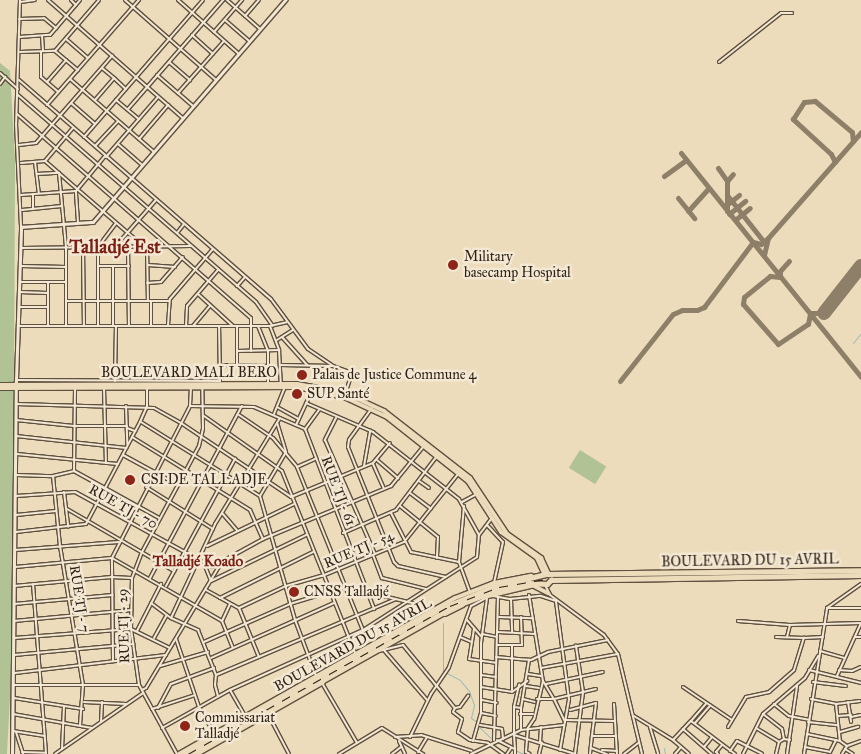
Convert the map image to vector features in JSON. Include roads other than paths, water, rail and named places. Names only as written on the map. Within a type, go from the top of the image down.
[{"type":"highway","name":"BOULEVARD DU 15 AVRIL","points":[[184,754],[446,605],[493,587],[556,576],[861,570]]},
{"type":"highway","name":"BOULEVARD DU 15 AVRIL","points":[[192,754],[453,607],[497,590],[544,578],[861,575]]},
{"type":"main road","name":"BOULEVARD MALI BERO","points":[[16,385],[27,382],[148,388],[192,387],[200,384],[268,384],[345,395],[372,408],[425,444],[470,478],[508,540],[542,564],[544,578]]},
{"type":"main road","name":"BOULEVARD MALI BERO","points":[[0,386],[75,387],[114,383],[283,385],[314,386],[345,395],[384,411],[459,472],[478,493],[507,534],[541,558],[544,578]]},
{"type":"main road","name":"BOULEVARD DU 15 AVRIL","points":[[178,754],[428,612],[494,583],[544,578]]},
{"type":"main road","name":"BOULEVARD DU 15 AVRIL","points":[[197,754],[377,652],[469,603],[533,585],[544,578]]},
{"type":"main road","points":[[533,585],[548,593]]},
{"type":"street","points":[[12,754],[15,673],[16,385],[21,266],[21,195],[17,114],[19,19],[20,1],[35,0]]},
{"type":"street","points":[[48,0],[183,118]]},
{"type":"street","points":[[71,0],[76,5]]},
{"type":"street","points":[[19,37],[50,34],[80,0]]},
{"type":"street","points":[[55,51],[99,0]]},
{"type":"street","points":[[125,0],[216,80]]},
{"type":"street","points":[[47,105],[139,0]]},
{"type":"street","points":[[178,0],[239,53]]},
{"type":"street","points":[[84,137],[203,0]]},
{"type":"street","points":[[128,109],[180,48],[225,0],[236,7],[260,29]]},
{"type":"street","points":[[214,32],[242,0]]},
{"type":"street","points":[[245,16],[259,0]]},
{"type":"street","points":[[21,227],[93,222],[285,0]]},
{"type":"street","points":[[719,62],[781,12],[792,13]]},
{"type":"street","points":[[19,19],[44,18],[56,28]]},
{"type":"street","points":[[225,20],[249,41]]},
{"type":"street","points":[[42,35],[42,76],[58,92]]},
{"type":"street","points":[[192,36],[213,54]]},
{"type":"street","points":[[66,39],[88,58]]},
{"type":"street","points":[[178,93],[224,41]]},
{"type":"street","points":[[19,52],[55,51],[78,70]]},
{"type":"street","points":[[19,145],[34,144],[112,56]]},
{"type":"street","points":[[47,82],[66,60]]},
{"type":"street","points":[[169,62],[190,80]]},
{"type":"street","points":[[102,68],[126,89]]},
{"type":"street","points":[[0,73],[18,89]]},
{"type":"street","points":[[157,75],[193,106]]},
{"type":"street","points":[[0,84],[5,77]]},
{"type":"street","points":[[95,100],[114,78]]},
{"type":"street","points":[[70,79],[154,152]]},
{"type":"street","points":[[18,80],[270,299],[309,350],[333,366],[352,373],[345,395]]},
{"type":"street","points":[[18,95],[260,306],[277,340],[281,365],[283,385],[274,414]]},
{"type":"street","points":[[21,195],[77,190],[158,97]]},
{"type":"street","points":[[116,100],[139,119]]},
{"type":"street","points":[[71,103],[95,124]]},
{"type":"street","points":[[139,139],[168,105]]},
{"type":"street","points":[[17,114],[196,268],[251,318],[251,350]]},
{"type":"street","points":[[94,146],[118,120]]},
{"type":"street","points":[[20,163],[45,161],[73,128]]},
{"type":"street","points":[[118,144],[142,165]]},
{"type":"street","points":[[45,161],[143,246]]},
{"type":"street","points":[[36,162],[38,193]]},
{"type":"street","points":[[37,174],[59,173]]},
{"type":"street","points":[[59,173],[66,247],[66,326]]},
{"type":"street","points":[[77,190],[78,222]]},
{"type":"street","points":[[33,194],[33,209]]},
{"type":"street","points":[[115,247],[156,200]]},
{"type":"street","points":[[21,210],[62,206]]},
{"type":"street","points":[[98,326],[98,247],[116,223]]},
{"type":"street","points":[[177,233],[184,224]]},
{"type":"street","points":[[128,246],[129,326]]},
{"type":"street","points":[[148,246],[151,326]]},
{"type":"street","points":[[21,248],[191,246]]},
{"type":"street","points":[[83,247],[84,326]]},
{"type":"street","points":[[168,326],[169,301],[213,249]]},
{"type":"street","points":[[148,284],[161,282],[183,257]]},
{"type":"street","points":[[148,265],[174,266]]},
{"type":"street","points":[[21,266],[66,267]]},
{"type":"street","points":[[98,266],[129,266]]},
{"type":"street","points":[[27,382],[114,383],[113,266]]},
{"type":"street","points":[[186,326],[187,306],[218,270]]},
{"type":"street","points":[[237,286],[246,277]]},
{"type":"street","points":[[20,282],[66,282]]},
{"type":"street","points":[[48,282],[48,326]]},
{"type":"street","points":[[20,292],[48,292]]},
{"type":"street","points":[[198,294],[235,326],[237,366]]},
{"type":"street","points":[[66,301],[169,301]]},
{"type":"street","points":[[193,326],[210,306]]},
{"type":"street","points":[[19,307],[48,307]]},
{"type":"street","points":[[18,326],[271,326],[288,322]]},
{"type":"street","points":[[200,384],[220,381],[219,326]]},
{"type":"street","points":[[258,326],[268,351],[268,384]]},
{"type":"street","points":[[277,340],[294,330]]},
{"type":"street","points":[[282,337],[307,365]]},
{"type":"street","points":[[237,350],[279,350]]},
{"type":"street","points":[[281,365],[333,366]]},
{"type":"street","points":[[220,366],[268,366]]},
{"type":"street","name":"RUE TJ - 29","points":[[178,754],[139,685],[131,629],[132,578],[142,552],[195,454],[202,437],[203,406],[200,384]]},
{"type":"street","points":[[104,385],[106,463]]},
{"type":"street","points":[[74,471],[75,387]]},
{"type":"street","points":[[113,661],[112,558],[154,471],[190,406],[192,387]]},
{"type":"street","points":[[16,532],[85,525],[98,504],[140,422],[147,406],[148,388]]},
{"type":"street","points":[[296,425],[313,389]]},
{"type":"street","points":[[306,403],[336,418],[370,430],[390,444],[462,502],[479,535]]},
{"type":"street","points":[[16,404],[74,407],[147,406],[181,423],[292,497]]},
{"type":"street","points":[[126,406],[127,447]]},
{"type":"street","points":[[190,406],[242,406],[274,414],[305,429],[319,410]]},
{"type":"street","points":[[150,578],[239,415],[242,406]]},
{"type":"street","points":[[277,407],[299,419]]},
{"type":"street","points":[[372,408],[348,444],[389,548],[398,566],[446,577]]},
{"type":"street","points":[[203,415],[277,466],[292,497],[322,576],[355,653]]},
{"type":"street","points":[[239,415],[269,435],[297,467],[319,516],[363,630]]},
{"type":"street","points":[[171,618],[207,546],[213,529],[280,418]]},
{"type":"street","points":[[336,418],[325,438],[340,476],[364,525],[382,578],[426,589]]},
{"type":"street","points":[[16,420],[74,426],[127,427],[135,431]]},
{"type":"street","points":[[140,422],[195,454],[260,496],[290,604],[307,657],[316,676]]},
{"type":"street","points":[[260,496],[286,453],[286,444],[276,423]]},
{"type":"street","name":"RUE TJ - 61","points":[[305,429],[334,510],[374,609]]},
{"type":"street","points":[[364,466],[370,430]]},
{"type":"street","points":[[16,436],[106,447],[127,447]]},
{"type":"street","points":[[132,437],[250,510],[263,539]]},
{"type":"street","points":[[292,497],[373,463],[390,444]]},
{"type":"street","points":[[55,754],[143,692],[224,558],[271,535],[384,489],[398,478],[425,444]]},
{"type":"street","points":[[17,454],[118,464]]},
{"type":"street","points":[[122,455],[178,485]]},
{"type":"street","name":"RUE TJ - 54","points":[[343,533],[391,513],[400,506],[438,455]]},
{"type":"street","points":[[166,586],[235,459]]},
{"type":"street","points":[[297,467],[315,459]]},
{"type":"street","points":[[377,460],[398,478]]},
{"type":"street","points":[[373,463],[384,489]]},
{"type":"street","points":[[16,476],[53,476],[74,471],[160,519]]},
{"type":"street","name":"RUE TJ - 54","points":[[239,608],[286,586],[322,576],[404,542],[459,472]]},
{"type":"street","name":"RUE TJ - 7","points":[[53,476],[60,546],[83,685],[84,702],[80,725]]},
{"type":"street","points":[[419,480],[430,488]]},
{"type":"street","points":[[146,487],[213,529]]},
{"type":"street","points":[[64,492],[68,527]]},
{"type":"street","name":"RUE TJ - 70","points":[[16,496],[75,492],[198,562],[212,567],[224,558]]},
{"type":"street","points":[[410,493],[431,509]]},
{"type":"street","points":[[462,502],[478,493]]},
{"type":"street","points":[[207,546],[294,504]]},
{"type":"street","points":[[400,506],[438,537],[438,558]]},
{"type":"street","points":[[464,506],[459,562],[460,570],[470,592]]},
{"type":"street","points":[[67,509],[89,519],[120,540],[174,571]]},
{"type":"street","points":[[16,515],[56,511]]},
{"type":"street","points":[[222,513],[238,530]]},
{"type":"street","points":[[391,513],[404,542],[412,552],[459,562]]},
{"type":"street","points":[[162,728],[230,690],[307,657],[363,630],[411,602],[426,589],[460,570],[477,557],[479,535],[493,516]]},
{"type":"street","points":[[487,524],[503,542],[494,583]]},
{"type":"street","points":[[211,581],[306,535]]},
{"type":"street","points":[[15,550],[120,540]]},
{"type":"street","points":[[220,598],[313,552]]},
{"type":"street","points":[[15,568],[112,558],[166,586],[222,621],[233,648]]},
{"type":"street","points":[[205,564],[211,581]]},
{"type":"street","points":[[14,586],[112,577],[132,578]]},
{"type":"street","name":"BOULEVARD MALI BERO","points":[[544,578],[548,593]]},
{"type":"street","points":[[14,732],[23,753],[46,754],[33,584]]},
{"type":"street","points":[[137,631],[161,584]]},
{"type":"street","points":[[827,608],[861,584]]},
{"type":"street","points":[[204,642],[290,604],[346,587]]},
{"type":"street","points":[[206,590],[239,608],[259,656]]},
{"type":"street","points":[[367,592],[424,606],[428,612]]},
{"type":"street","points":[[548,593],[608,640],[618,654],[642,754]]},
{"type":"street","points":[[14,604],[69,597],[113,595]]},
{"type":"street","points":[[410,737],[427,700],[450,668],[472,605],[487,598],[498,597],[511,599],[529,596],[556,600]]},
{"type":"street","points":[[529,596],[543,681],[566,721]]},
{"type":"street","points":[[496,740],[498,597]]},
{"type":"street","points":[[473,741],[480,725],[482,635],[487,598]]},
{"type":"street","points":[[216,675],[396,599]]},
{"type":"street","points":[[511,599],[512,633]]},
{"type":"street","points":[[556,600],[561,649],[569,696],[569,711],[564,725],[560,750]]},
{"type":"street","points":[[151,603],[171,618],[198,630],[214,668],[218,696]]},
{"type":"street","points":[[210,658],[334,603]]},
{"type":"street","points":[[222,621],[230,604]]},
{"type":"street","points":[[827,608],[861,608]]},
{"type":"street","points":[[804,754],[810,699],[826,624],[827,608]]},
{"type":"street","points":[[14,621],[131,610]]},
{"type":"street","points":[[154,638],[167,615]]},
{"type":"street","points":[[499,617],[533,618]]},
{"type":"street","points":[[497,645],[522,646],[521,617]]},
{"type":"street","points":[[466,620],[482,635],[498,637]]},
{"type":"street","points":[[738,620],[790,625],[861,623],[837,676]]},
{"type":"street","points":[[787,637],[790,625]]},
{"type":"street","points":[[14,638],[131,629],[152,640],[154,638],[170,648]]},
{"type":"street","points":[[474,629],[469,659],[496,663]]},
{"type":"street","points":[[498,632],[535,634]]},
{"type":"street","points":[[776,637],[823,637]]},
{"type":"street","points":[[855,637],[861,637]]},
{"type":"street","points":[[176,638],[194,695],[214,733]]},
{"type":"street","points":[[460,638],[472,642]]},
{"type":"street","points":[[728,727],[746,697],[769,692],[794,670],[804,638]]},
{"type":"street","points":[[496,657],[529,660],[561,649],[608,640]]},
{"type":"street","points":[[14,655],[133,644]]},
{"type":"street","points":[[377,652],[402,645],[455,708]]},
{"type":"street","points":[[512,646],[512,690]]},
{"type":"street","points":[[514,735],[575,754],[583,692],[576,646]]},
{"type":"street","points":[[383,649],[427,700]]},
{"type":"street","points":[[820,651],[844,658]]},
{"type":"street","points":[[160,666],[208,652]]},
{"type":"street","points":[[540,668],[618,654]]},
{"type":"street","points":[[15,673],[166,655]]},
{"type":"street","points":[[744,754],[763,714],[797,686],[818,656]]},
{"type":"street","points":[[521,730],[520,714],[529,660]]},
{"type":"street","points":[[839,670],[852,671],[861,667]]},
{"type":"street","points":[[158,708],[171,684],[214,668]]},
{"type":"street","points":[[809,670],[861,683]]},
{"type":"street","points":[[546,684],[603,672]]},
{"type":"street","points":[[528,674],[542,676]]},
{"type":"street","points":[[481,675],[496,677]]},
{"type":"street","points":[[481,687],[496,690],[512,690],[526,681]]},
{"type":"street","points":[[530,754],[526,752],[528,728],[534,714],[539,688],[543,681]]},
{"type":"street","points":[[813,682],[846,686]]},
{"type":"street","points":[[322,683],[357,743]]},
{"type":"street","points":[[515,754],[514,707],[519,684]]},
{"type":"street","points":[[14,685],[139,685]]},
{"type":"street","points":[[526,686],[539,688]]},
{"type":"street","points":[[787,754],[797,686]]},
{"type":"street","points":[[683,687],[732,720]]},
{"type":"street","points":[[523,699],[536,701],[554,699],[596,689]]},
{"type":"street","points":[[230,690],[245,716]]},
{"type":"street","points":[[152,709],[194,695]]},
{"type":"street","points":[[455,708],[460,707],[468,696]]},
{"type":"street","points":[[14,698],[43,701],[83,709]]},
{"type":"street","points":[[810,699],[836,704],[861,702]]},
{"type":"street","points":[[481,700],[497,703]]},
{"type":"street","points":[[84,702],[127,704]]},
{"type":"street","points":[[101,722],[102,702]]},
{"type":"street","points":[[848,702],[851,722]]},
{"type":"street","points":[[673,740],[706,703]]},
{"type":"street","points":[[569,711],[582,706],[596,704],[590,754]]},
{"type":"street","points":[[591,748],[617,752],[614,704]]},
{"type":"street","points":[[774,704],[793,717],[839,725]]},
{"type":"street","points":[[836,704],[840,740],[846,746]]},
{"type":"street","points":[[62,749],[64,706]]},
{"type":"street","points":[[695,724],[710,706]]},
{"type":"street","points":[[514,707],[521,708]]},
{"type":"street","points":[[455,708],[453,712],[463,720],[458,731],[473,741],[488,743],[505,754],[511,747]]},
{"type":"street","points":[[481,713],[497,716]]},
{"type":"street","points":[[13,714],[92,728]]},
{"type":"street","points":[[268,714],[289,754]]},
{"type":"street","points":[[520,714],[534,714]]},
{"type":"street","points":[[763,714],[782,729],[784,739]]},
{"type":"street","points":[[837,717],[861,715]]},
{"type":"street","points":[[634,716],[673,740],[689,754]]},
{"type":"street","points":[[566,721],[615,721]]},
{"type":"street","points":[[691,721],[735,754]]},
{"type":"street","points":[[480,725],[502,729],[503,739]]},
{"type":"street","points":[[395,737],[427,737],[472,753],[488,743],[514,735],[521,730],[564,725]]},
{"type":"street","points":[[650,726],[658,754]]},
{"type":"street","points":[[539,754],[541,727]]},
{"type":"street","points":[[840,732],[858,727]]},
{"type":"street","points":[[339,754],[382,728],[399,741],[423,754]]},
{"type":"street","points":[[756,728],[779,742]]},
{"type":"street","points":[[683,729],[714,754],[722,745]]},
{"type":"street","points":[[14,732],[45,736]]},
{"type":"street","points":[[807,734],[840,740]]},
{"type":"street","points":[[592,736],[616,736]]},
{"type":"street","points":[[418,752],[427,737]]},
{"type":"street","points":[[704,747],[712,737]]},
{"type":"street","points":[[776,754],[779,742],[784,739],[790,740]]},
{"type":"street","points":[[842,754],[846,746],[860,739]]},
{"type":"street","points":[[496,740],[515,749]]},
{"type":"street","points":[[805,748],[830,752],[836,740]]},
{"type":"street","points":[[399,741],[404,754]]},
{"type":"street","points":[[730,751],[737,741],[762,754]]},
{"type":"street","points":[[624,754],[638,742]]},
{"type":"street","points":[[392,754],[401,747]]},
{"type":"street","points":[[675,754],[681,747]]},
{"type":"street","points":[[552,754],[554,748]]},
{"type":"street","points":[[845,749],[853,754]]},
{"type":"street","points":[[602,750],[608,754]]},
{"type":"waterway","points":[[853,343],[861,333]]},
{"type":"waterway","points":[[443,623],[443,671],[460,680],[469,691],[474,705],[471,718],[477,722]]},
{"type":"waterway","points":[[478,726],[493,740]]},
{"type":"waterway","points":[[510,748],[524,754]]},
{"type":"waterway","points":[[664,748],[665,754]]},
{"type":"railway","points":[[188,754],[450,606],[499,587],[546,579]]},
{"type":"place","name":"Military basecamp Hospital","points":[[453,265]]},
{"type":"place","name":"Palais de Justice Commune 4","points":[[302,375]]},
{"type":"place","name":"SUP Santé","points":[[297,394]]},
{"type":"place","name":"CSI DE TALLADJE","points":[[130,480]]},
{"type":"place","name":"CNSS Talladjé","points":[[294,592]]},
{"type":"place","name":"Commissariat Talladjé","points":[[185,726]]},
{"type":"district","name":"Talladjé Est","points":[[115,247]]},
{"type":"district","name":"Talladjé Koado","points":[[198,562]]}]
